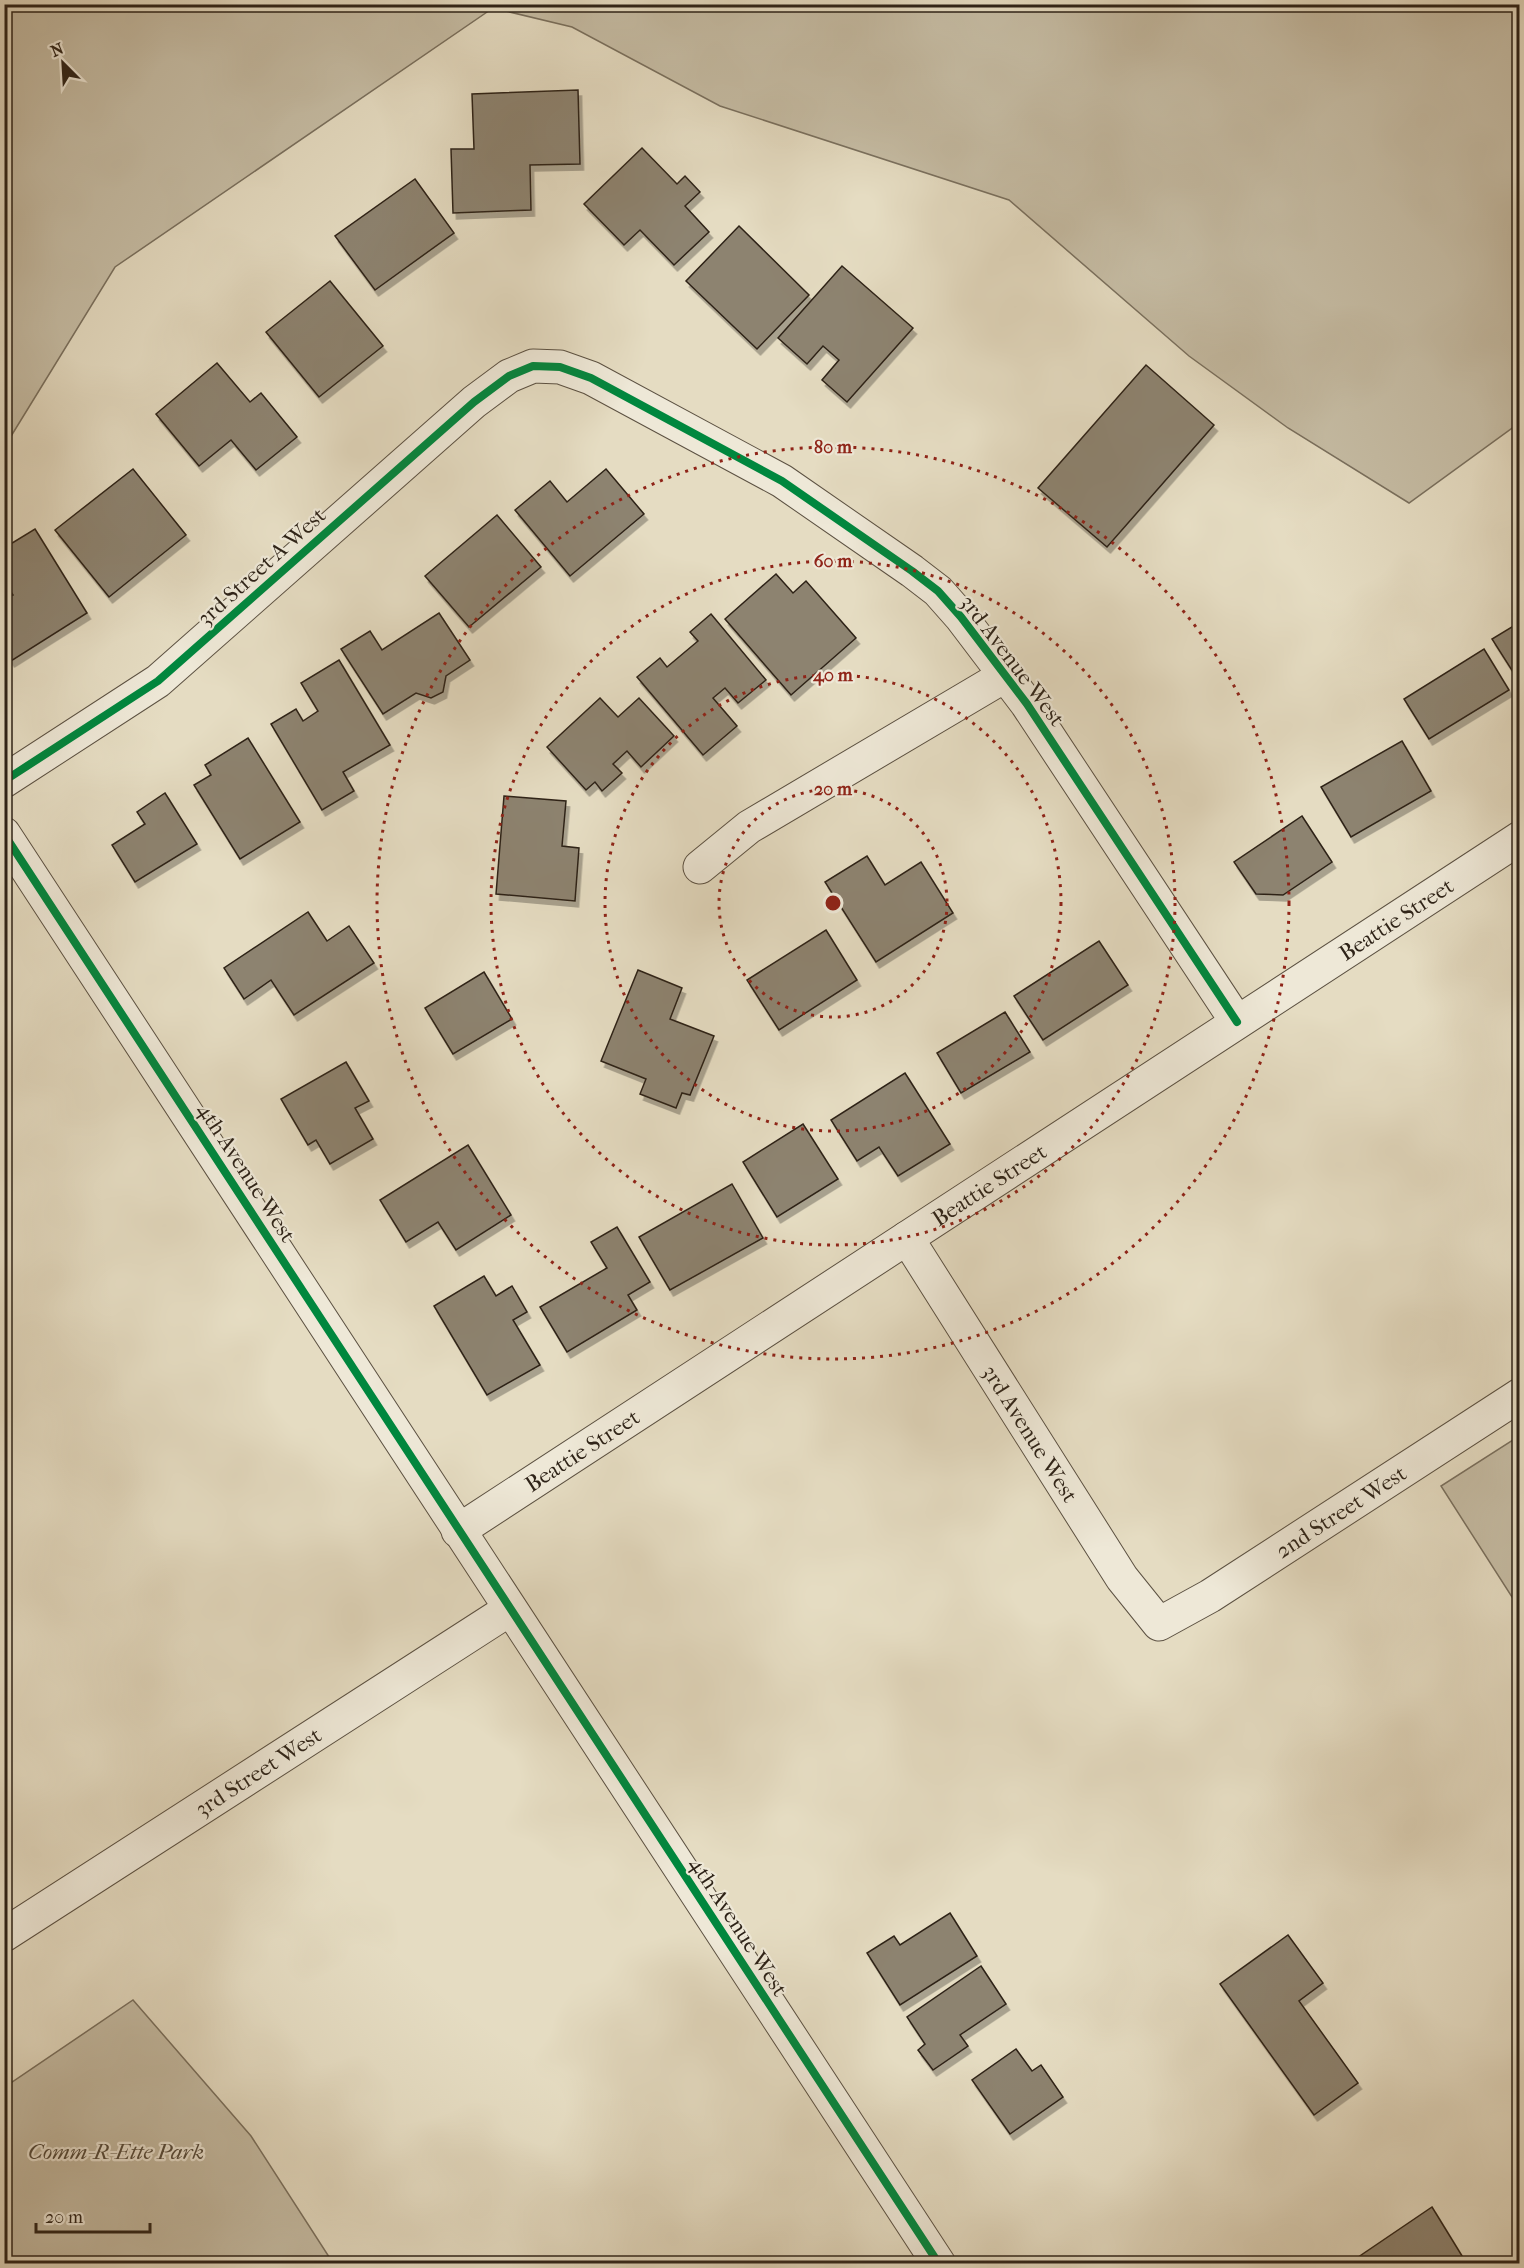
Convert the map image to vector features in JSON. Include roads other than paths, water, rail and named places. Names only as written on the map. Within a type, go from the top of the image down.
[{"type":"street","name":"3rd Avenue West","points":[[532,366],[560,367],[600,381],[782,481],[938,591],[961,616],[1006,675],[1053,742],[1237,1022]]},
{"type":"street","name":"3rd Street A West","points":[[4,781],[158,681],[474,402],[509,376],[532,366]]},
{"type":"street","points":[[700,867],[749,827],[1006,675]]},
{"type":"street","name":"4th Avenue West","points":[[4,834],[939,2264]]},
{"type":"street","name":"Beattie Street","points":[[458,1531],[1520,838]]},
{"type":"street","name":"3rd Avenue West","points":[[908,1238],[1122,1578],[1159,1624]]},
{"type":"street","name":"2nd Street West","points":[[1159,1624],[1210,1596],[1520,1395]]},
{"type":"street","name":"3rd Street West","points":[[4,1935],[510,1609]]},
{"type":"park label","name":"Comm-R-Ette Park","points":[[116,2151]]}]
